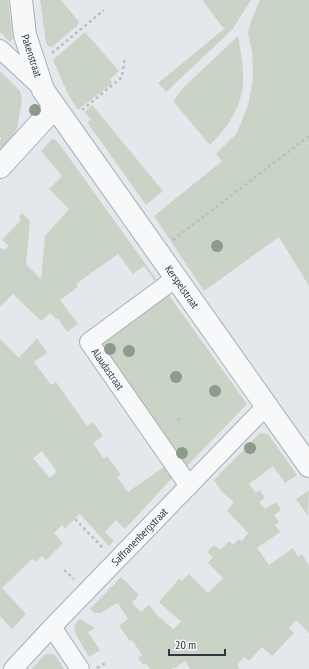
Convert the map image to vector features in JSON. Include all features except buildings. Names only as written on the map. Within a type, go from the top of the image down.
[{"type":"street","name":"Pakenstraat","points":[[21,0],[25,35],[35,68],[44,90],[61,115]]},
{"type":"street","points":[[0,49],[44,90]]},
{"type":"street","points":[[0,167],[61,115]]},
{"type":"street","name":"Kerspelstraat","points":[[61,115],[309,466]]},
{"type":"street","name":"Alaudastraat","points":[[176,278],[89,342],[189,486]]},
{"type":"street","name":"Saffranenbergstraat","points":[[14,669],[52,627],[267,405]]},
{"type":"street","points":[[52,627],[80,669]]},
{"type":"path","points":[[35,68],[104,10]]},
{"type":"path","points":[[61,115],[122,76],[125,57]]},
{"type":"path","points":[[158,252],[309,136]]},
{"type":"path","points":[[75,519],[116,562]]},
{"type":"path","points":[[95,669],[107,662]]},
{"type":"green space","points":[[0,0],[8,0],[13,38],[10,42],[0,32]]},
{"type":"green space","points":[[40,0],[61,0],[79,22],[77,26],[52,47],[48,46],[46,43]]},
{"type":"green space","points":[[202,0],[251,0],[232,30],[166,92],[158,83],[224,29]]},
{"type":"green space","points":[[260,0],[309,0],[309,286],[279,237],[204,291],[154,216],[222,161],[216,154],[237,133],[249,102],[253,77],[252,52],[248,33],[251,21]]},
{"type":"green space","points":[[85,32],[119,71],[110,79],[111,84],[78,110],[68,94],[53,60]]},
{"type":"green space","points":[[238,36],[243,70],[241,95],[234,114],[223,131],[210,145],[173,101],[185,86]]},
{"type":"green space","points":[[0,71],[20,91],[22,100],[17,128],[11,140],[0,152],[1,138]]},
{"type":"green space","points":[[92,105],[163,191],[146,205],[87,122],[91,120],[85,112]]},
{"type":"green space","points":[[52,139],[57,141],[157,280],[155,281],[144,266],[133,274],[118,254],[76,284],[78,287],[60,300],[78,324],[67,332],[58,318],[56,319],[50,313],[41,321],[13,294],[0,307],[0,249],[1,248],[4,250],[9,246],[2,240],[21,220],[19,217],[22,213],[30,221],[26,264],[41,279],[45,236],[69,209],[49,189],[62,176],[41,151]]},
{"type":"green space","points":[[168,294],[247,404],[186,467],[101,343]]},
{"type":"green space","points":[[37,338],[47,353],[34,362],[51,385],[56,382],[87,426],[93,422],[103,436],[93,443],[104,459],[107,456],[121,475],[117,477],[128,492],[164,467],[172,478],[125,529],[116,520],[105,532],[114,541],[109,546],[80,514],[65,528],[62,525],[54,533],[63,543],[46,560],[42,556],[36,562],[32,559],[2,588],[26,614],[12,629],[0,616],[0,339],[19,358]],"holes":[[[42,451],[57,472],[50,478],[33,458]]]},
{"type":"green space","points":[[260,433],[268,434],[297,475],[285,483],[273,466],[249,484],[256,493],[260,490],[265,498],[259,502],[265,509],[276,502],[281,510],[274,515],[279,522],[275,525],[280,532],[257,548],[269,565],[293,548],[298,557],[302,554],[309,566],[309,633],[296,620],[289,628],[294,633],[272,656],[262,647],[249,661],[244,657],[238,664],[240,669],[190,669],[185,661],[171,669],[150,669],[146,663],[143,665],[138,658],[142,655],[132,640],[130,641],[119,626],[128,619],[118,603],[100,613],[95,613],[90,609],[121,577],[139,595],[132,603],[141,612],[149,605],[158,616],[173,629],[181,622],[159,602],[179,579],[182,581],[189,574],[208,593],[223,578],[208,563],[213,557],[207,552],[214,545],[220,550],[229,541],[233,545],[239,539],[242,541],[248,533],[227,511],[234,502],[221,491],[214,480]]},
{"type":"green space","points":[[308,491],[309,493],[308,516],[296,499]]},
{"type":"green space","points":[[80,619],[95,628],[88,632],[100,650],[89,657],[74,631],[75,624]]},
{"type":"green space","points":[[44,655],[55,655],[64,669],[32,669]]}]
